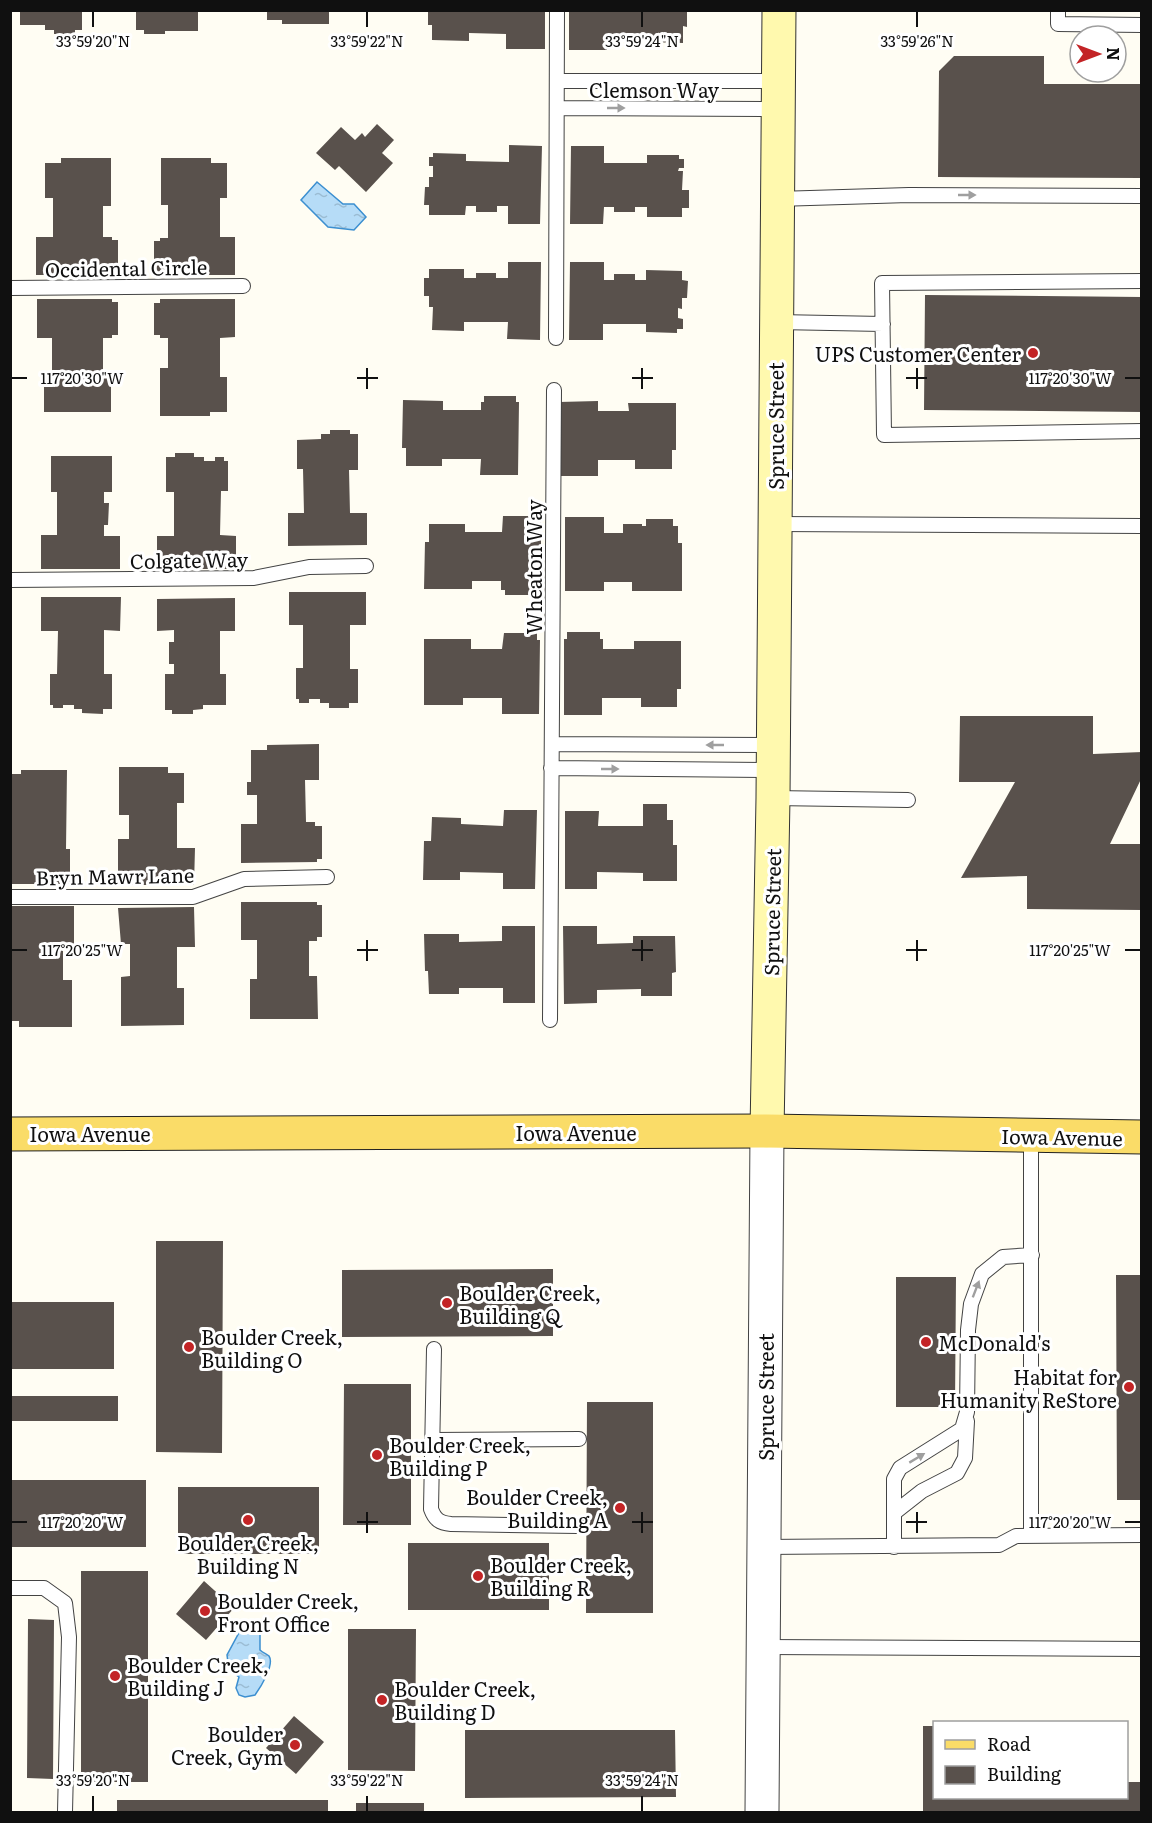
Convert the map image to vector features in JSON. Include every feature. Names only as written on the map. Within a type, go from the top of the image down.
[{"type":"main road","name":"Spruce Street","points":[[767,1131],[773,771],[778,10]]},
{"type":"main road","name":"Iowa Avenue","points":[[10,1134],[767,1131],[1142,1137]]},
{"type":"street","name":"Spruce Street","points":[[762,1812],[767,1131]]},
{"type":"lane","points":[[556,338],[557,10]]},
{"type":"lane","points":[[1058,10],[1058,24],[1142,24]]},
{"type":"lane","name":"Clemson Way","points":[[557,81],[778,95]]},
{"type":"lane","name":"Clemson Way","points":[[557,108],[778,95]]},
{"type":"lane","points":[[777,199],[909,195],[1142,196]]},
{"type":"lane","points":[[1142,281],[882,283],[884,435],[1142,432]]},
{"type":"lane","name":"Occidental Circle","points":[[10,288],[243,286]]},
{"type":"lane","points":[[776,322],[883,324]]},
{"type":"lane","name":"Wheaton Way","points":[[550,1020],[554,390]]},
{"type":"lane","points":[[775,524],[1142,525]]},
{"type":"lane","name":"Colgate Way","points":[[10,580],[254,578],[309,567],[366,566]]},
{"type":"lane","points":[[552,744],[773,771],[908,800]]},
{"type":"lane","points":[[551,768],[773,771]]},
{"type":"lane","name":"Bryn Mawr Lane","points":[[10,897],[193,897],[244,879],[327,878]]},
{"type":"lane","points":[[1031,1136],[1031,1536]]},
{"type":"lane","points":[[894,1513],[922,1491],[957,1473],[965,1458],[968,1330],[971,1304],[982,1274],[1003,1257],[1032,1255]]},
{"type":"lane","points":[[434,1349],[431,1509],[434,1517],[441,1523],[578,1526]]},
{"type":"lane","points":[[894,1547],[894,1479],[900,1468],[962,1429],[967,1412]]},
{"type":"lane","points":[[432,1440],[579,1439]]},
{"type":"lane","points":[[764,1547],[999,1545],[1016,1536],[1142,1535]]},
{"type":"lane","points":[[10,1588],[44,1588],[65,1604],[69,1637],[66,1812]]},
{"type":"lane","points":[[763,1647],[1142,1649]]},
{"type":"water","points":[[317,182],[343,204],[354,204],[366,217],[354,230],[328,227],[301,200]]},
{"type":"water","points":[[254,1627],[260,1631],[260,1650],[269,1656],[270,1665],[255,1695],[245,1697],[239,1695],[236,1688],[239,1677],[229,1670],[227,1655],[241,1629]]},
{"type":"building","points":[[20,10],[82,10],[82,30],[75,30],[75,34],[54,34],[54,30],[45,30],[45,25],[20,25]]},
{"type":"building","points":[[136,10],[198,10],[198,31],[165,31],[165,34],[144,34],[144,30],[136,30]]},
{"type":"building","points":[[267,10],[329,10],[329,24],[282,24],[282,20],[267,20]]},
{"type":"building","points":[[428,10],[545,10],[545,49],[506,49],[506,34],[469,33],[469,41],[432,40],[432,25],[428,25]]},
{"type":"building","points":[[569,10],[687,10],[687,27],[683,26],[683,43],[646,42],[646,34],[607,34],[607,50],[569,50]]},
{"type":"building","points":[[954,56],[1044,56],[1044,84],[1142,84],[1142,178],[938,177],[939,71]]},
{"type":"building","points":[[377,124],[394,140],[382,153],[393,163],[366,192],[339,166],[335,170],[316,153],[341,127],[355,140],[362,133],[365,137]]},
{"type":"building","points":[[509,145],[542,146],[540,224],[508,224],[508,206],[497,206],[497,212],[476,212],[476,206],[466,206],[465,215],[429,215],[429,205],[424,205],[425,187],[429,187],[429,177],[433,177],[433,166],[429,166],[429,157],[433,157],[433,153],[466,154],[466,161],[509,162]]},
{"type":"building","points":[[571,146],[604,146],[604,163],[647,163],[647,155],[679,155],[679,159],[684,159],[684,168],[679,168],[678,171],[683,171],[682,190],[689,190],[689,208],[682,208],[682,217],[647,217],[647,207],[635,207],[635,212],[614,212],[614,207],[604,207],[603,224],[570,224]]},
{"type":"building","points":[[61,158],[111,158],[111,206],[103,206],[103,237],[118,240],[118,273],[112,273],[112,275],[36,275],[36,237],[53,237],[53,198],[45,198],[45,163],[61,163]]},
{"type":"building","points":[[161,158],[211,158],[211,163],[227,163],[227,198],[220,198],[220,237],[235,237],[235,275],[160,275],[160,273],[154,273],[154,241],[168,238],[168,205],[161,205]]},
{"type":"building","points":[[508,262],[541,262],[540,340],[507,339],[508,322],[464,322],[464,331],[432,330],[433,307],[429,307],[429,296],[424,296],[424,278],[429,278],[429,269],[464,269],[464,278],[476,278],[476,273],[496,273],[496,278],[508,278]]},
{"type":"building","points":[[570,262],[604,262],[604,280],[614,280],[614,274],[635,274],[635,280],[646,280],[646,270],[682,271],[682,280],[688,281],[687,298],[682,298],[682,309],[678,308],[678,318],[683,319],[683,329],[677,329],[677,333],[646,332],[646,324],[603,324],[603,340],[569,340]]},
{"type":"building","name":"UPS Customer Center","points":[[925,295],[1142,297],[1142,412],[924,410]]},
{"type":"building","points":[[37,299],[112,299],[112,302],[118,302],[118,335],[103,338],[103,373],[111,373],[111,412],[44,412],[44,375],[52,375],[52,338],[37,338]]},
{"type":"building","points":[[160,299],[235,299],[235,337],[220,338],[220,377],[227,377],[227,412],[210,412],[210,416],[160,416],[160,368],[168,368],[168,338],[154,335],[154,303],[160,303]]},
{"type":"building","points":[[484,396],[516,396],[516,402],[519,402],[518,475],[480,475],[481,459],[442,459],[442,466],[406,466],[406,448],[402,448],[403,400],[443,401],[443,410],[481,410]]},
{"type":"building","points":[[598,401],[598,411],[629,411],[628,403],[676,403],[676,450],[672,450],[672,469],[635,469],[635,460],[598,460],[598,476],[559,476],[559,402]]},
{"type":"building","points":[[330,430],[350,430],[350,434],[358,434],[358,470],[349,470],[350,513],[367,513],[367,545],[288,546],[288,513],[304,513],[303,469],[297,469],[297,440],[321,439],[321,434],[330,434]]},
{"type":"building","points":[[175,453],[194,453],[194,457],[204,457],[204,461],[215,461],[215,457],[224,457],[224,461],[228,461],[228,491],[221,491],[220,535],[236,536],[236,569],[157,569],[157,536],[174,536],[174,492],[166,492],[166,457],[175,457]]},
{"type":"building","points":[[51,456],[112,456],[112,492],[104,492],[104,503],[109,503],[108,525],[104,525],[104,536],[120,536],[120,569],[41,569],[41,535],[57,535],[57,492],[51,492]]},
{"type":"building","points":[[503,516],[541,516],[541,590],[537,590],[537,595],[505,595],[505,590],[501,590],[501,581],[472,581],[472,589],[424,589],[425,542],[429,542],[429,524],[465,524],[465,532],[502,532]]},
{"type":"building","points":[[565,517],[604,517],[604,533],[623,533],[623,524],[646,526],[646,519],[673,519],[673,526],[678,526],[678,543],[682,543],[682,591],[632,591],[632,582],[604,582],[604,591],[565,591]]},
{"type":"building","points":[[289,592],[366,592],[366,625],[350,625],[350,669],[358,669],[358,703],[349,703],[349,708],[329,708],[329,703],[320,703],[320,699],[309,699],[309,703],[299,703],[299,699],[296,699],[296,668],[303,668],[303,625],[289,625]]},
{"type":"building","points":[[41,597],[121,597],[120,631],[104,630],[104,674],[112,674],[112,709],[103,709],[103,714],[82,713],[82,709],[74,709],[74,705],[53,708],[53,705],[50,705],[50,674],[57,674],[58,631],[41,631]]},
{"type":"building","points":[[235,598],[235,631],[220,631],[220,674],[226,674],[226,705],[203,705],[203,709],[193,710],[193,714],[172,714],[172,710],[165,710],[165,674],[174,674],[174,664],[169,664],[169,642],[174,642],[174,630],[157,631],[157,599]]},
{"type":"building","points":[[567,632],[600,632],[603,649],[634,649],[634,641],[681,641],[681,689],[677,689],[677,707],[641,707],[641,698],[602,698],[602,715],[564,715],[564,639],[567,639]]},
{"type":"building","points":[[504,633],[537,633],[537,640],[540,640],[539,714],[502,714],[502,698],[463,698],[463,705],[424,705],[424,639],[471,639],[471,649],[502,649]]},
{"type":"building","points":[[960,716],[1093,716],[1093,754],[1142,752],[1142,777],[1110,844],[1142,844],[1142,910],[1027,909],[1027,876],[961,878],[1015,782],[959,782]]},
{"type":"building","points":[[319,744],[319,780],[305,780],[306,822],[315,822],[315,826],[322,826],[322,859],[317,859],[317,862],[241,863],[241,824],[257,824],[257,795],[247,795],[247,782],[251,782],[251,750],[267,750],[267,745]]},
{"type":"building","points":[[119,767],[168,767],[168,773],[184,773],[184,803],[177,803],[177,848],[195,848],[194,885],[118,885],[118,839],[129,839],[129,815],[119,815]]},
{"type":"building","points":[[21,770],[67,770],[66,849],[70,849],[70,884],[10,884],[10,774],[21,774]]},
{"type":"building","points":[[643,804],[667,804],[667,820],[673,820],[673,845],[677,845],[677,881],[643,881],[643,873],[597,872],[597,889],[565,889],[565,811],[599,811],[598,826],[643,826]]},
{"type":"building","points":[[504,810],[537,810],[535,889],[503,889],[503,873],[460,872],[460,880],[423,880],[424,841],[431,841],[432,817],[461,818],[461,824],[503,826]]},
{"type":"building","points":[[241,902],[317,902],[317,905],[322,905],[322,937],[317,937],[317,941],[309,941],[309,976],[317,976],[318,1019],[250,1019],[250,979],[257,979],[257,940],[241,940]]},
{"type":"building","points":[[10,906],[74,906],[74,947],[63,947],[63,980],[72,980],[72,1027],[19,1027],[19,1021],[10,1021],[10,984],[12,984]]},
{"type":"building","points":[[194,907],[195,947],[177,947],[177,988],[184,988],[184,1025],[121,1026],[121,977],[130,976],[130,944],[121,944],[118,908]]},
{"type":"building","points":[[502,926],[535,926],[535,1003],[503,1003],[503,988],[459,988],[459,994],[429,994],[428,971],[425,971],[424,934],[459,934],[459,942],[502,941]]},
{"type":"building","points":[[563,926],[597,926],[597,944],[633,943],[633,936],[675,936],[676,972],[672,973],[672,996],[641,996],[641,989],[597,990],[597,1003],[564,1004]]},
{"type":"building","name":"Boulder Creek, Building O","points":[[156,1241],[223,1241],[222,1453],[156,1452]]},
{"type":"building","name":"Boulder Creek, Building Q","points":[[553,1269],[553,1336],[342,1337],[342,1270]]},
{"type":"building","name":"Habitat for Humanity ReStore","points":[[1116,1275],[1142,1275],[1142,1500],[1117,1500]]},
{"type":"building","name":"McDonald's","points":[[896,1277],[956,1277],[955,1407],[896,1407]]},
{"type":"building","points":[[10,1302],[114,1302],[114,1369],[10,1369]]},
{"type":"building","name":"Boulder Creek, Building P","points":[[344,1384],[411,1384],[411,1525],[343,1525]]},
{"type":"building","points":[[10,1396],[118,1396],[118,1421],[10,1421]]},
{"type":"building","name":"Boulder Creek, Building A","points":[[587,1402],[653,1402],[653,1613],[586,1613]]},
{"type":"building","points":[[10,1480],[146,1480],[146,1547],[10,1547]]},
{"type":"building","name":"Boulder Creek, Building N","points":[[178,1487],[319,1487],[319,1554],[178,1554]]},
{"type":"building","name":"Boulder Creek, Building R","points":[[408,1543],[549,1543],[549,1610],[408,1610]]},
{"type":"building","name":"Boulder Creek, Building J","points":[[81,1571],[148,1571],[148,1782],[81,1782]]},
{"type":"building","name":"Boulder Creek, Front Office","points":[[204,1581],[234,1608],[206,1640],[176,1614]]},
{"type":"building","points":[[28,1619],[54,1620],[53,1779],[27,1778]]},
{"type":"building","name":"Boulder Creek, Building D","points":[[348,1629],[416,1629],[415,1771],[348,1770]]},
{"type":"building","name":"Boulder Creek, Gym","points":[[294,1716],[324,1742],[296,1774],[266,1748]]},
{"type":"building","points":[[923,1726],[933,1726],[933,1799],[1128,1799],[1128,1782],[1142,1782],[1142,1812],[923,1812]]},
{"type":"building","points":[[465,1730],[675,1730],[676,1797],[465,1798]]},
{"type":"building","points":[[117,1800],[328,1800],[328,1812],[117,1812]]},
{"type":"building","points":[[356,1803],[424,1803],[424,1812],[356,1812]]},
{"type":"place","name":"UPS Customer Center","points":[[1033,353]]},
{"type":"place","name":"Boulder Creek, Building Q","points":[[447,1303]]},
{"type":"place","name":"McDonald's","points":[[926,1342]]},
{"type":"place","name":"Boulder Creek, Building O","points":[[189,1347]]},
{"type":"place","name":"Habitat for Humanity ReStore","points":[[1129,1387]]},
{"type":"place","name":"Boulder Creek, Building P","points":[[377,1455]]},
{"type":"place","name":"Boulder Creek, Building A","points":[[620,1508]]},
{"type":"place","name":"Boulder Creek, Building N","points":[[248,1520]]},
{"type":"place","name":"Boulder Creek, Building R","points":[[478,1576]]},
{"type":"place","name":"Boulder Creek, Front Office","points":[[205,1611]]},
{"type":"place","name":"Boulder Creek, Building J","points":[[115,1676]]},
{"type":"place","name":"Boulder Creek, Building D","points":[[382,1700]]},
{"type":"place","name":"Boulder Creek, Gym","points":[[295,1745]]}]
